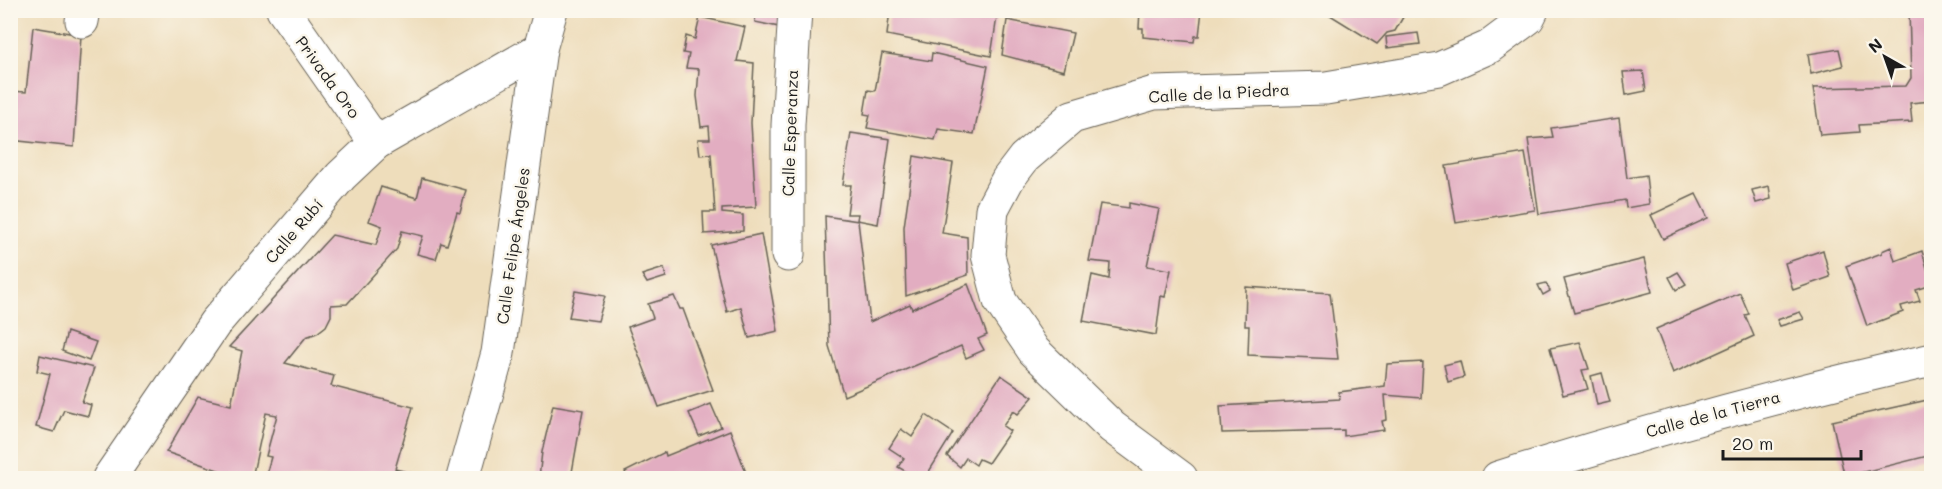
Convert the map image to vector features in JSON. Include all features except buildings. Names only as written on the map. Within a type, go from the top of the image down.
[{"type":"street","name":"Privada Oro","points":[[283,10],[376,143]]},
{"type":"street","name":"Calle Felipe Ángeles","points":[[463,478],[498,353],[540,49],[551,10]]},
{"type":"street","name":"Calle Esperanza","points":[[788,255],[788,125],[795,10]]},
{"type":"street","name":"Calle de la Piedra","points":[[1181,478],[1112,427],[1034,351],[1000,301],[988,255],[992,208],[1008,179],[1024,158],[1072,117],[1154,93],[1326,88],[1439,69],[1489,47],[1528,18],[1532,10]]},
{"type":"street","name":"Calle Rubí","points":[[109,478],[215,323],[341,176],[376,143],[540,49]]},
{"type":"street","name":"Calle de la Tierra","points":[[1498,478],[1626,438],[1758,402],[1932,360]]}]
